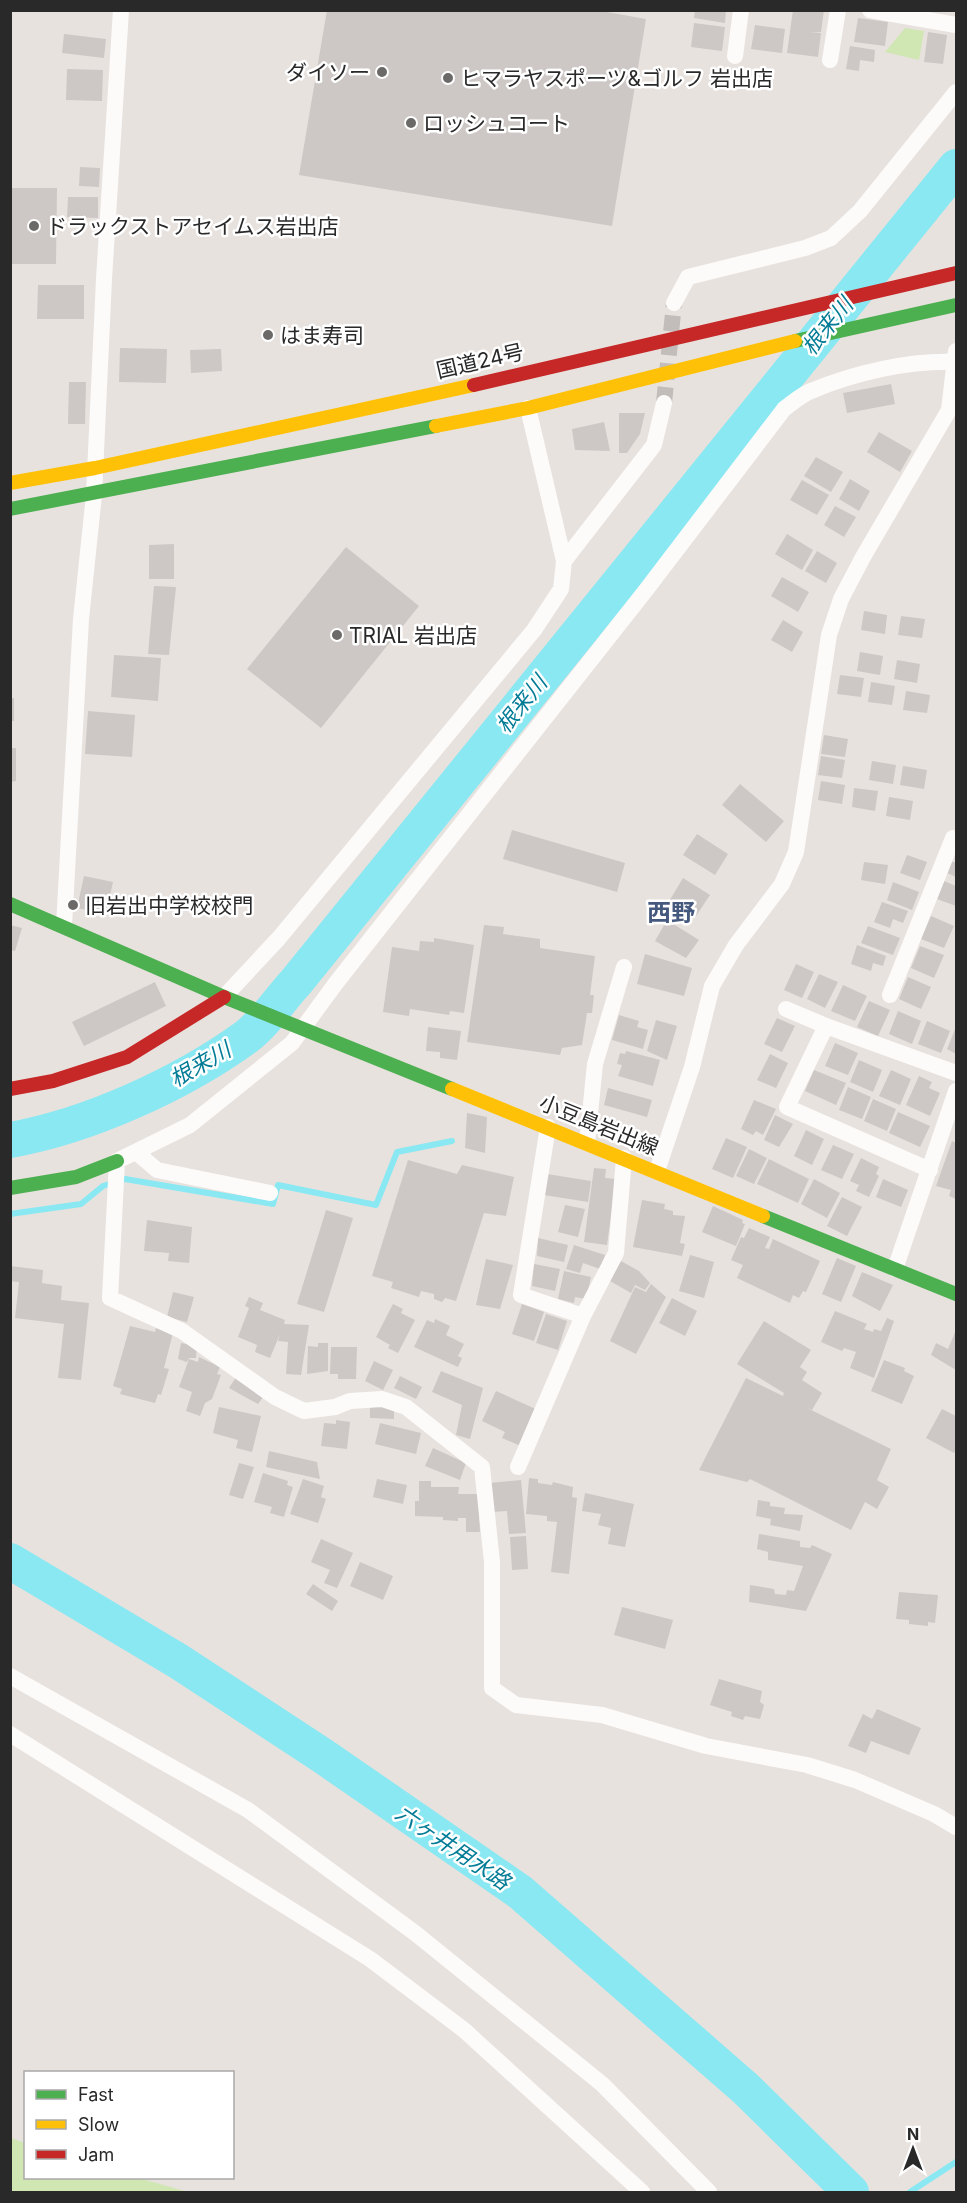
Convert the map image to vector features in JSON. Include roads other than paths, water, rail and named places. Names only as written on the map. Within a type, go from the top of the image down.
[{"type":"main road","name":"国道24号","points":[[10,483],[95,468],[528,373],[957,273]]},
{"type":"main road","points":[[10,509],[94,495],[528,408],[758,349],[957,304]]},
{"type":"main road","name":"小豆島岩出線","points":[[10,904],[224,997],[957,1294]]},
{"type":"main road","points":[[10,1089],[53,1082],[127,1057],[224,997]]},
{"type":"main road","points":[[10,1188],[76,1177],[117,1161]]},
{"type":"street","points":[[64,926],[81,619],[94,495],[121,10]]},
{"type":"street","points":[[735,56],[741,10]]},
{"type":"street","points":[[830,60],[838,10]]},
{"type":"street","points":[[870,10],[957,26]]},
{"type":"street","points":[[674,303],[688,277],[805,248],[831,238],[860,212],[957,92]]},
{"type":"street","points":[[657,1171],[692,1067],[712,986],[736,945],[782,884],[796,852],[829,635],[841,599],[949,410],[956,358],[855,376],[808,392],[784,409],[646,590],[296,1026],[292,1042],[190,1125],[117,1161],[110,1298],[183,1331],[275,1397],[304,1411],[335,1407],[351,1401],[382,1399],[406,1407],[482,1467],[492,1562],[492,1688],[516,1705],[602,1715],[706,1746],[807,1765],[855,1779],[934,1814],[957,1827]]},
{"type":"street","points":[[564,561],[654,445],[664,403]]},
{"type":"street","points":[[224,997],[279,938],[534,630],[561,589],[564,561],[528,408]]},
{"type":"street","points":[[890,995],[953,838],[957,839]]},
{"type":"street","points":[[587,1143],[595,1064],[624,967]]},
{"type":"street","points":[[786,1009],[826,1026],[957,1073]]},
{"type":"street","points":[[826,1026],[787,1107],[930,1170]]},
{"type":"street","points":[[895,1269],[957,1091]]},
{"type":"street","points":[[548,1127],[522,1295],[583,1316]]},
{"type":"street","points":[[136,1152],[157,1170],[270,1193]]},
{"type":"street","points":[[518,1467],[583,1316],[616,1253],[624,1158]]},
{"type":"street","points":[[10,1676],[248,1810],[368,1898],[602,2084],[709,2193]]},
{"type":"street","points":[[10,1734],[370,1959],[464,2030],[642,2193]]},
{"type":"waterway","name":"根来川","points":[[10,1140],[71,1125],[164,1087],[220,1054],[260,1025],[956,167]]},
{"type":"waterway","points":[[10,1214],[81,1204],[103,1186],[125,1179],[273,1204],[278,1185],[376,1205],[397,1152],[452,1141]]},
{"type":"waterway","name":"六ヶ井用水路","points":[[10,1561],[178,1661],[323,1756],[520,1892],[745,2088],[851,2192]]},
{"type":"waterway","points":[[910,2192],[956,2162]]},
{"type":"tunnel","points":[[664,403],[674,303]]},
{"type":"place","name":"ダイソー","points":[[382,72]]},
{"type":"place","name":"ヒマラヤスポーツ&ゴルフ 岩出店","points":[[448,78]]},
{"type":"place","name":"ロッシュコート","points":[[411,123]]},
{"type":"place","name":"ドラックストアセイムス岩出店","points":[[34,226]]},
{"type":"place","name":"はま寿司","points":[[268,335]]},
{"type":"place","name":"TRIAL 岩出店","points":[[337,635]]},
{"type":"place","name":"旧岩出中学校校門","points":[[73,905]]},
{"type":"district","name":"西野","points":[[671,912]]}]
